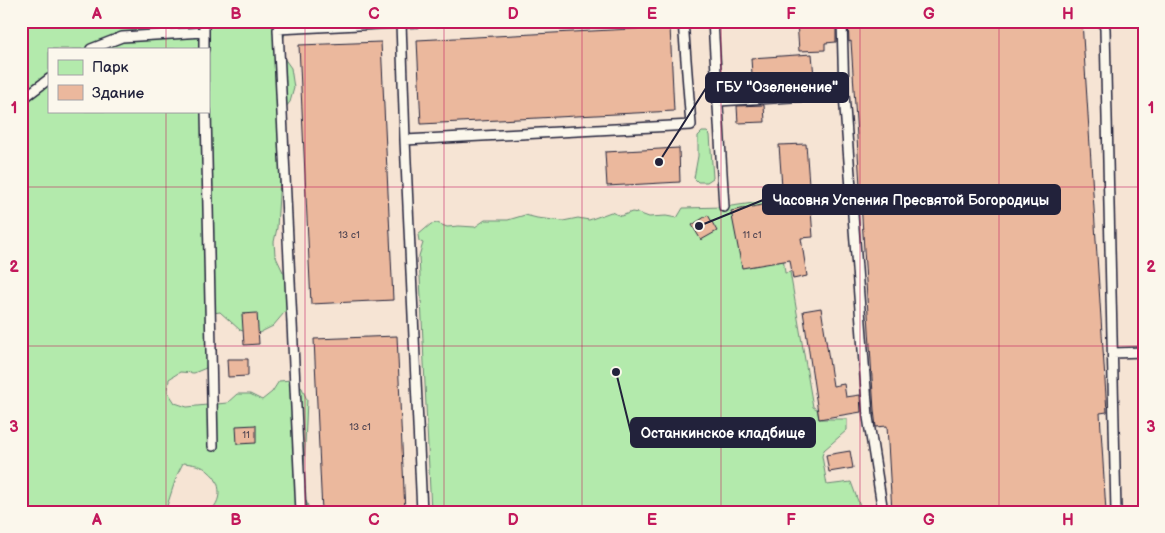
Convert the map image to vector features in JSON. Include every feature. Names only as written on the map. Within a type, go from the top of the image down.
[{"type":"lane","points":[[204,21],[204,48]]},
{"type":"lane","points":[[302,512],[278,29],[440,21]]},
{"type":"lane","points":[[405,140],[691,125],[683,21]]},
{"type":"lane","points":[[713,21],[724,207]]},
{"type":"lane","points":[[842,21],[844,94],[868,417],[883,512]]},
{"type":"lane","points":[[1103,21],[1105,29],[1116,512]]},
{"type":"lane","points":[[401,23],[422,512]]},
{"type":"lane","points":[[93,48],[122,36],[204,32]]},
{"type":"lane","points":[[21,100],[48,79]]},
{"type":"lane","points":[[718,102],[844,94]]},
{"type":"lane","points":[[206,112],[213,446]]},
{"type":"lane","points":[[1113,353],[1144,352]]},
{"type":"green space","points":[[21,21],[313,21],[298,22],[287,28],[279,51],[291,68],[294,88],[290,102],[281,113],[280,178],[277,228],[274,242],[275,255],[283,272],[292,282],[289,307],[273,326],[255,335],[240,330],[220,312],[207,314],[208,348],[206,368],[194,373],[180,372],[169,379],[168,392],[175,403],[187,407],[227,403],[237,394],[250,394],[262,400],[272,392],[279,381],[292,380],[302,388],[307,400],[303,493],[308,506],[307,512],[208,512],[213,508],[218,498],[219,492],[216,481],[204,468],[183,463],[165,512],[21,512]]},
{"type":"green space","points":[[702,132],[707,132],[710,135],[713,178],[707,182],[698,182],[694,178],[698,156],[698,136]]},
{"type":"green space","points":[[776,200],[785,273],[790,272],[813,407],[817,409],[819,419],[847,419],[847,430],[824,450],[822,456],[827,485],[851,482],[862,512],[431,512],[419,256],[423,243],[419,241],[418,235],[431,224],[437,223],[447,227],[475,227],[485,220],[508,220],[525,215],[563,221],[578,218],[589,220],[611,212],[621,216],[632,212],[649,217],[666,216],[677,218],[683,208],[724,207]]},
{"type":"building","points":[[797,21],[836,21],[836,42],[825,43],[825,50],[799,51]]},
{"type":"building","points":[[848,21],[1082,21],[1107,412],[1100,413],[1106,512],[892,512],[887,426],[876,427],[874,410],[851,41],[849,42]]},
{"type":"building","points":[[670,27],[674,111],[421,124],[417,40]]},
{"type":"building","points":[[381,42],[393,300],[311,304],[299,45]]},
{"type":"building","points":[[812,54],[815,88],[753,91],[751,58]]},
{"type":"building","points":[[764,105],[765,122],[738,123],[737,106]]},
{"type":"building","points":[[806,144],[813,237],[801,238],[807,276],[793,279],[790,260],[742,268],[731,211],[783,201],[779,145]]},
{"type":"building","points":[[679,148],[680,182],[607,186],[605,152]]},
{"type":"building","points":[[708,215],[717,231],[701,240],[692,225]]},
{"type":"building","points":[[821,308],[833,386],[844,384],[846,397],[860,395],[861,412],[819,419],[803,311]]},
{"type":"building","points":[[257,313],[259,344],[244,345],[242,314]]},
{"type":"building","points":[[397,336],[405,512],[322,512],[314,339]]},
{"type":"building","points":[[227,359],[248,359],[248,376],[228,377]]},
{"type":"building","points":[[256,425],[256,443],[237,444],[236,426]]},
{"type":"building","points":[[850,451],[853,468],[829,472],[826,455]]},
{"type":"place","name":"ГБУ \"Озеленение\"","points":[[659,162]]},
{"type":"place","name":"Часовня Успения Пресвятой Богородицы","points":[[699,226]]},
{"type":"place","name":"Останкинское кладбище","points":[[616,372]]}]
